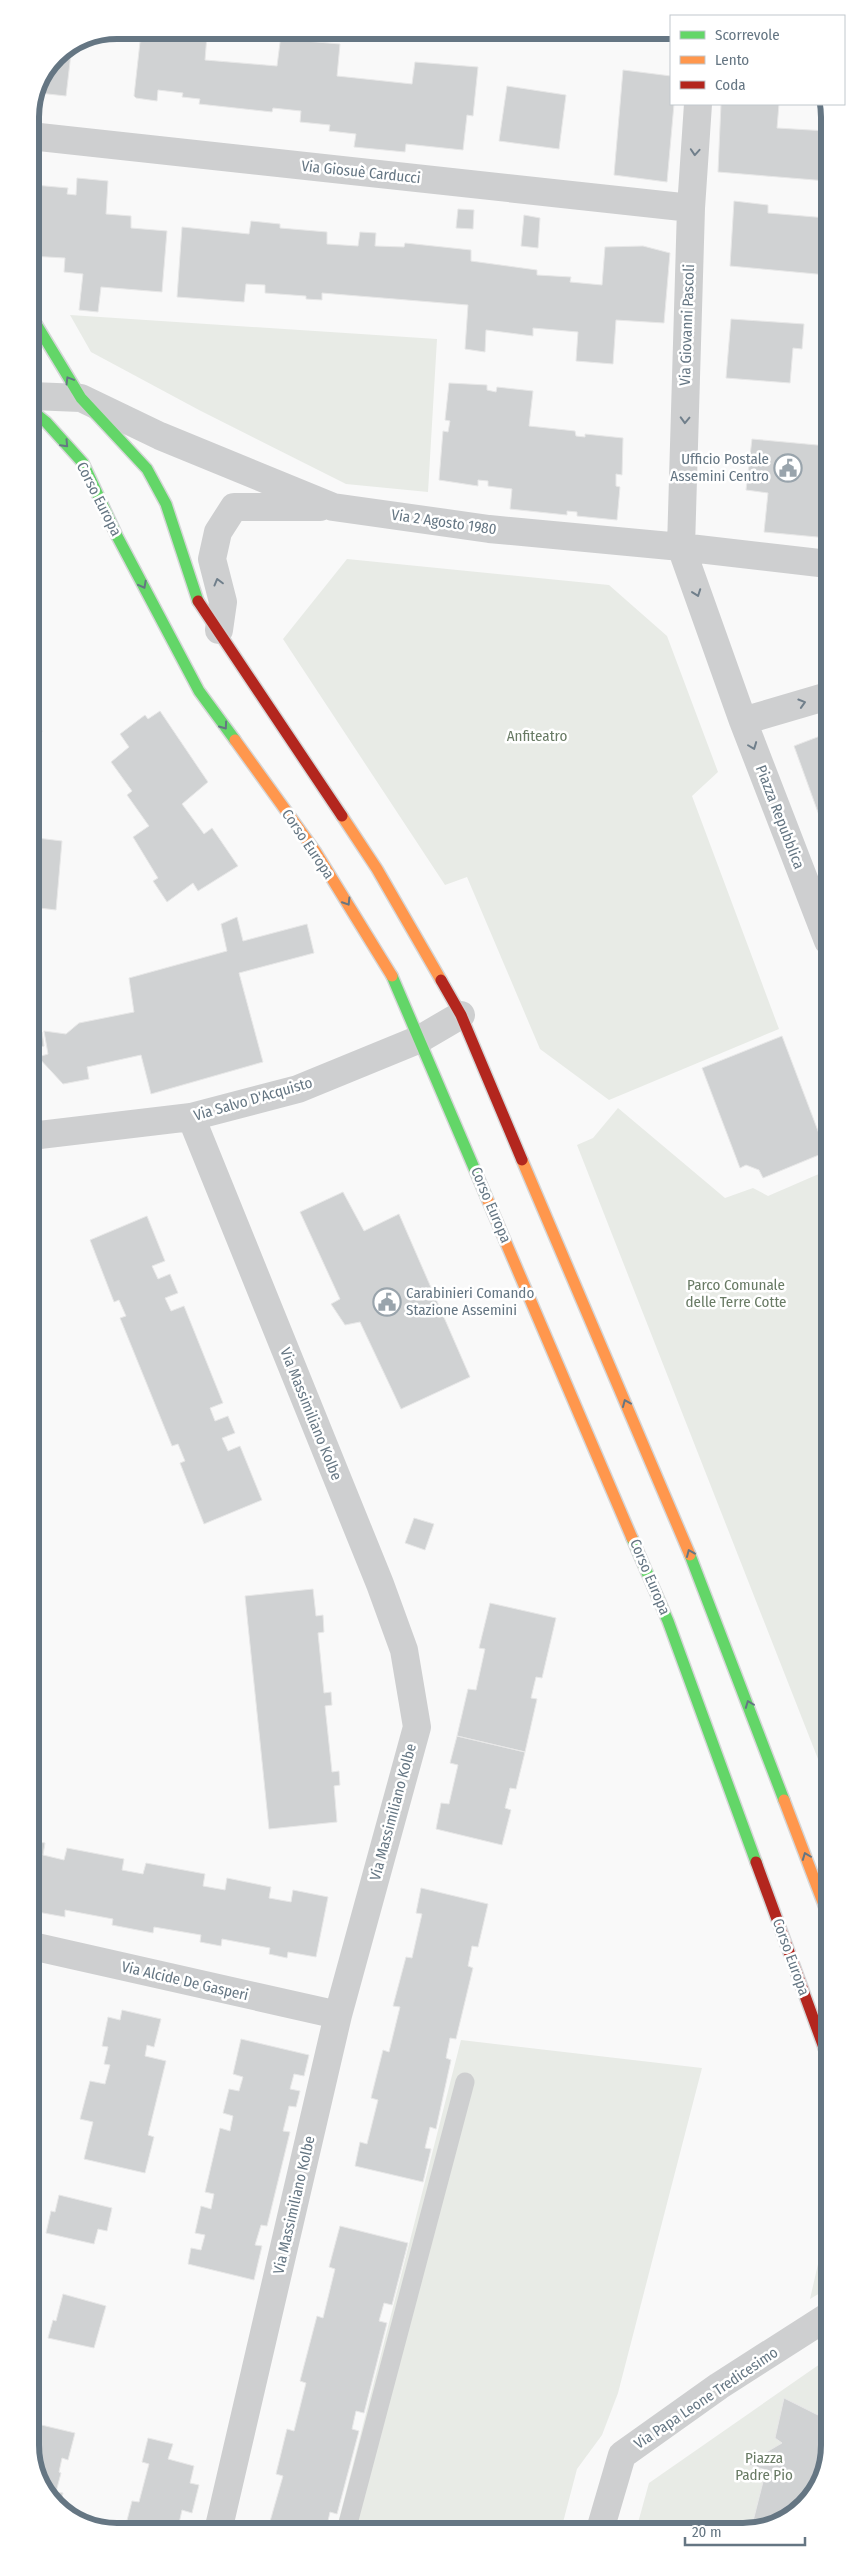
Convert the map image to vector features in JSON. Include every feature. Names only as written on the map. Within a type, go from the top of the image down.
[{"type":"street","name":"Via Giovanni Pascoli","points":[[681,547],[691,208],[698,105]]},
{"type":"street","name":"Via Giosuè Carducci","points":[[39,137],[691,208]]},
{"type":"street","points":[[39,329],[81,398],[147,469],[166,504],[198,602],[219,630],[377,869],[461,1015],[707,1595],[821,1897]]},
{"type":"street","points":[[39,396],[81,398]]},
{"type":"street","name":"Via 2 Agosto 1980","points":[[81,398],[160,436],[333,507],[489,529],[681,547],[821,563]]},
{"type":"street","name":"Corso Europa","points":[[39,417],[84,464],[117,536],[198,691],[315,852],[392,973],[668,1621],[821,2039]]},
{"type":"street","points":[[219,630],[223,602],[212,559],[218,532],[234,507],[333,507]]},
{"type":"street","name":"Piazza Repubblica","points":[[681,547],[744,721],[821,923]]},
{"type":"street","points":[[744,721],[821,698]]},
{"type":"street","name":"Via Salvo D'Acquisto","points":[[39,1135],[191,1117],[298,1089],[420,1039],[461,1015]]},
{"type":"street","name":"Via Massimiliano Kolbe","points":[[191,1117],[380,1584],[406,1660],[417,1727],[338,2015],[220,2523]]},
{"type":"street","name":"Via Alcide De Gasperi","points":[[39,1948],[338,2015]]},
{"type":"street","name":"Via Papa Leone Tredicesimo","points":[[602,2523],[622,2455],[719,2386],[821,2321]]},
{"type":"lane","points":[[348,2523],[465,2082]]},
{"type":"green space","points":[[70,315],[437,339],[428,492],[346,484],[199,410],[91,352]]},
{"type":"green space","name":"Anfiteatro","points":[[347,559],[609,585],[667,636],[718,772],[692,796],[779,1029],[609,1100],[540,1049],[467,877],[445,885],[283,639]]},
{"type":"green space","name":"Parco Comunale delle Terre Cotte","points":[[618,1108],[725,1198],[753,1188],[768,1196],[821,1173],[821,1767],[577,1145],[593,1138]]},
{"type":"green space","points":[[461,2040],[702,2068],[618,2393],[602,2435],[577,2469],[563,2523],[338,2523]]},
{"type":"green space","points":[[821,2251],[821,2292],[810,2299]]},
{"type":"green space","name":"Piazza Padre Pio","points":[[821,2363],[821,2455],[813,2480],[805,2493],[786,2510],[763,2521],[753,2523],[638,2523],[649,2483]]},
{"type":"building","points":[[144,39],[207,39],[205,60],[277,66],[280,39],[305,39],[305,41],[340,44],[337,76],[412,84],[415,62],[478,67],[473,116],[467,115],[463,150],[406,144],[405,152],[354,147],[356,134],[329,131],[330,125],[300,122],[301,111],[273,108],[272,112],[199,104],[200,99],[182,97],[183,93],[158,90],[157,101],[136,98],[134,96],[140,42]]},
{"type":"building","points":[[71,55],[66,96],[43,93],[52,74]]},
{"type":"building","points":[[623,70],[670,76],[670,105],[674,105],[667,182],[614,175]]},
{"type":"building","points":[[507,86],[566,95],[559,149],[499,141]]},
{"type":"building","points":[[721,105],[779,105],[777,128],[821,131],[821,181],[718,172]]},
{"type":"building","points":[[77,178],[108,181],[106,214],[131,216],[131,228],[167,231],[162,292],[101,287],[98,312],[79,310],[83,274],[64,272],[65,258],[39,257],[39,185],[68,188],[67,194],[76,195]]},
{"type":"building","points":[[734,201],[768,205],[768,213],[821,217],[821,274],[730,266]]},
{"type":"building","points":[[458,209],[474,210],[473,229],[456,228]]},
{"type":"building","points":[[524,215],[540,218],[538,248],[521,246]]},
{"type":"building","points":[[251,221],[280,224],[280,228],[327,232],[327,244],[358,246],[360,232],[376,233],[375,246],[404,247],[405,243],[471,250],[471,261],[537,270],[537,275],[571,277],[570,282],[602,285],[605,247],[643,246],[670,253],[664,323],[616,320],[613,364],[576,361],[578,332],[533,328],[533,336],[486,330],[485,352],[465,349],[468,305],[322,293],[322,300],[306,299],[306,296],[265,293],[265,285],[246,284],[244,302],[177,297],[182,227],[249,234]]},
{"type":"building","points":[[731,319],[804,324],[802,349],[793,348],[790,383],[726,378]]},
{"type":"building","points":[[449,383],[487,385],[487,390],[496,392],[497,387],[533,391],[529,426],[575,431],[576,436],[585,437],[585,434],[623,438],[622,475],[616,474],[616,486],[620,487],[617,520],[577,516],[577,512],[567,511],[567,515],[510,509],[512,489],[488,486],[488,481],[478,480],[478,486],[439,480],[443,431],[448,432],[450,421],[445,420]]},
{"type":"building","name":"Ufficio Postale Assemini Centro","points":[[752,439],[821,445],[821,537],[764,532],[768,493],[746,490]]},
{"type":"building","points":[[160,711],[208,782],[182,804],[204,834],[212,828],[238,866],[198,891],[193,883],[167,902],[153,881],[158,878],[133,837],[149,826],[127,795],[132,791],[111,762],[129,747],[120,734],[145,715],[148,719]]},
{"type":"building","points":[[39,719],[42,732],[39,733]]},
{"type":"building","points":[[821,736],[821,821],[794,746]]},
{"type":"building","points":[[39,838],[62,841],[56,910],[39,908]]},
{"type":"building","points":[[237,917],[243,941],[307,924],[314,953],[239,973],[263,1062],[151,1094],[141,1055],[87,1067],[89,1079],[63,1084],[39,1058],[48,1054],[44,1031],[66,1034],[79,1023],[134,1012],[129,978],[227,951],[221,924]]},
{"type":"building","points":[[42,1032],[44,1046],[39,1047],[39,1033]]},
{"type":"building","points":[[782,1036],[821,1139],[821,1154],[763,1178],[759,1170],[746,1165],[740,1168],[702,1068]]},
{"type":"building","name":"Carabinieri Comando Stazione Assemini","points":[[343,1192],[364,1231],[399,1214],[470,1377],[401,1409],[360,1322],[345,1325],[331,1304],[340,1299],[300,1212]]},
{"type":"building","points":[[147,1216],[165,1261],[152,1266],[158,1279],[170,1274],[178,1293],[165,1298],[171,1311],[184,1306],[223,1403],[210,1408],[215,1421],[228,1416],[235,1433],[222,1438],[228,1451],[240,1446],[262,1500],[204,1524],[180,1463],[185,1461],[178,1444],[172,1446],[120,1318],[126,1316],[119,1300],[114,1302],[90,1240]]},
{"type":"building","points":[[414,1518],[434,1524],[425,1550],[405,1543]]},
{"type":"building","points":[[313,1589],[316,1616],[323,1615],[324,1632],[318,1633],[324,1693],[331,1692],[332,1705],[325,1706],[332,1772],[339,1771],[340,1785],[334,1786],[337,1822],[269,1829],[245,1596]]},
{"type":"building","points":[[490,1603],[556,1618],[542,1678],[536,1677],[531,1698],[537,1699],[525,1752],[457,1736],[468,1689],[476,1690],[485,1649],[479,1648]]},
{"type":"building","points":[[457,1736],[525,1752],[516,1789],[510,1788],[505,1808],[511,1810],[502,1845],[436,1829],[441,1803],[449,1804],[458,1765],[450,1763]]},
{"type":"building","points":[[39,1842],[45,1843],[43,1855],[64,1860],[67,1848],[124,1859],[122,1870],[143,1874],[146,1863],[205,1874],[203,1886],[225,1890],[227,1878],[271,1887],[269,1898],[291,1902],[293,1890],[328,1897],[316,1957],[288,1952],[287,1958],[269,1954],[270,1948],[222,1939],[221,1946],[200,1942],[201,1935],[154,1927],[153,1933],[112,1925],[113,1919],[65,1910],[65,1917],[39,1912]]},
{"type":"building","points":[[421,1888],[488,1904],[478,1947],[472,1946],[468,1966],[473,1968],[456,2039],[450,2038],[446,2058],[451,2060],[436,2129],[430,2127],[425,2148],[431,2149],[423,2182],[355,2166],[360,2142],[367,2144],[378,2100],[371,2098],[383,2050],[389,2052],[400,2007],[393,2006],[406,1957],[412,1958],[422,1914],[416,1913]]},
{"type":"building","points":[[122,2010],[161,2019],[154,2047],[147,2045],[145,2056],[166,2061],[148,2135],[154,2137],[145,2173],[84,2159],[93,2122],[80,2119],[90,2081],[105,2084],[110,2065],[104,2064],[108,2047],[102,2046],[108,2017],[120,2020]]},
{"type":"building","points":[[241,2039],[309,2055],[304,2076],[294,2074],[290,2089],[300,2091],[296,2107],[289,2106],[283,2131],[290,2132],[267,2226],[261,2225],[255,2245],[262,2246],[254,2280],[188,2264],[191,2248],[201,2250],[205,2235],[195,2233],[201,2206],[211,2209],[214,2194],[205,2192],[220,2128],[230,2131],[233,2116],[223,2113],[229,2089],[239,2091],[243,2077],[233,2074]]},
{"type":"building","points":[[59,2195],[112,2208],[107,2231],[98,2229],[94,2244],[46,2233],[51,2211],[55,2212]]},
{"type":"building","points":[[340,2226],[408,2243],[392,2305],[384,2303],[379,2321],[387,2323],[364,2413],[356,2411],[352,2429],[359,2431],[337,2514],[330,2512],[328,2523],[270,2523],[283,2476],[276,2474],[287,2429],[294,2431],[306,2383],[300,2381],[317,2316],[323,2318],[335,2269],[329,2267]]},
{"type":"building","points":[[63,2294],[106,2306],[94,2348],[48,2338],[53,2320],[56,2321]]},
{"type":"building","points":[[784,2398],[821,2416],[821,2455],[813,2480],[805,2493],[778,2515],[753,2523],[766,2470],[746,2464],[782,2443],[775,2438]]},
{"type":"building","points":[[39,2424],[75,2433],[68,2460],[62,2458],[59,2472],[61,2473],[56,2492],[63,2493],[61,2500],[52,2488],[41,2465],[39,2455]]},
{"type":"building","points":[[148,2438],[173,2444],[168,2459],[194,2466],[190,2483],[199,2485],[192,2513],[182,2510],[179,2523],[126,2523],[132,2501],[139,2502],[149,2464],[142,2462]]},
{"type":"traffic: fast","points":[[39,329],[81,398],[147,469],[166,504],[198,601]]},
{"type":"traffic: fast","points":[[39,416],[83,463],[117,536],[199,691],[235,740]]},
{"type":"traffic: fast","points":[[392,976],[486,1196]]},
{"type":"traffic: fast","points":[[632,1538],[668,1621],[756,1862]]},
{"type":"traffic: fast","points":[[690,1555],[784,1800]]},
{"type":"traffic: slow","points":[[235,740],[315,851],[392,976]]},
{"type":"traffic: slow","points":[[342,816],[377,869],[441,980]]},
{"type":"traffic: slow","points":[[522,1160],[690,1555]]},
{"type":"traffic: slow","points":[[486,1196],[632,1538]]},
{"type":"traffic: slow","points":[[784,1800],[821,1897]]},
{"type":"traffic: jam","points":[[198,601],[342,816]]},
{"type":"traffic: jam","points":[[441,980],[461,1015],[522,1160]]},
{"type":"traffic: jam","points":[[756,1862],[821,2039]]},
{"type":"place","name":"Ufficio Postale Assemini Centro","points":[[788,468]]},
{"type":"place","name":"Carabinieri Comando Stazione Assemini","points":[[387,1302]]}]
